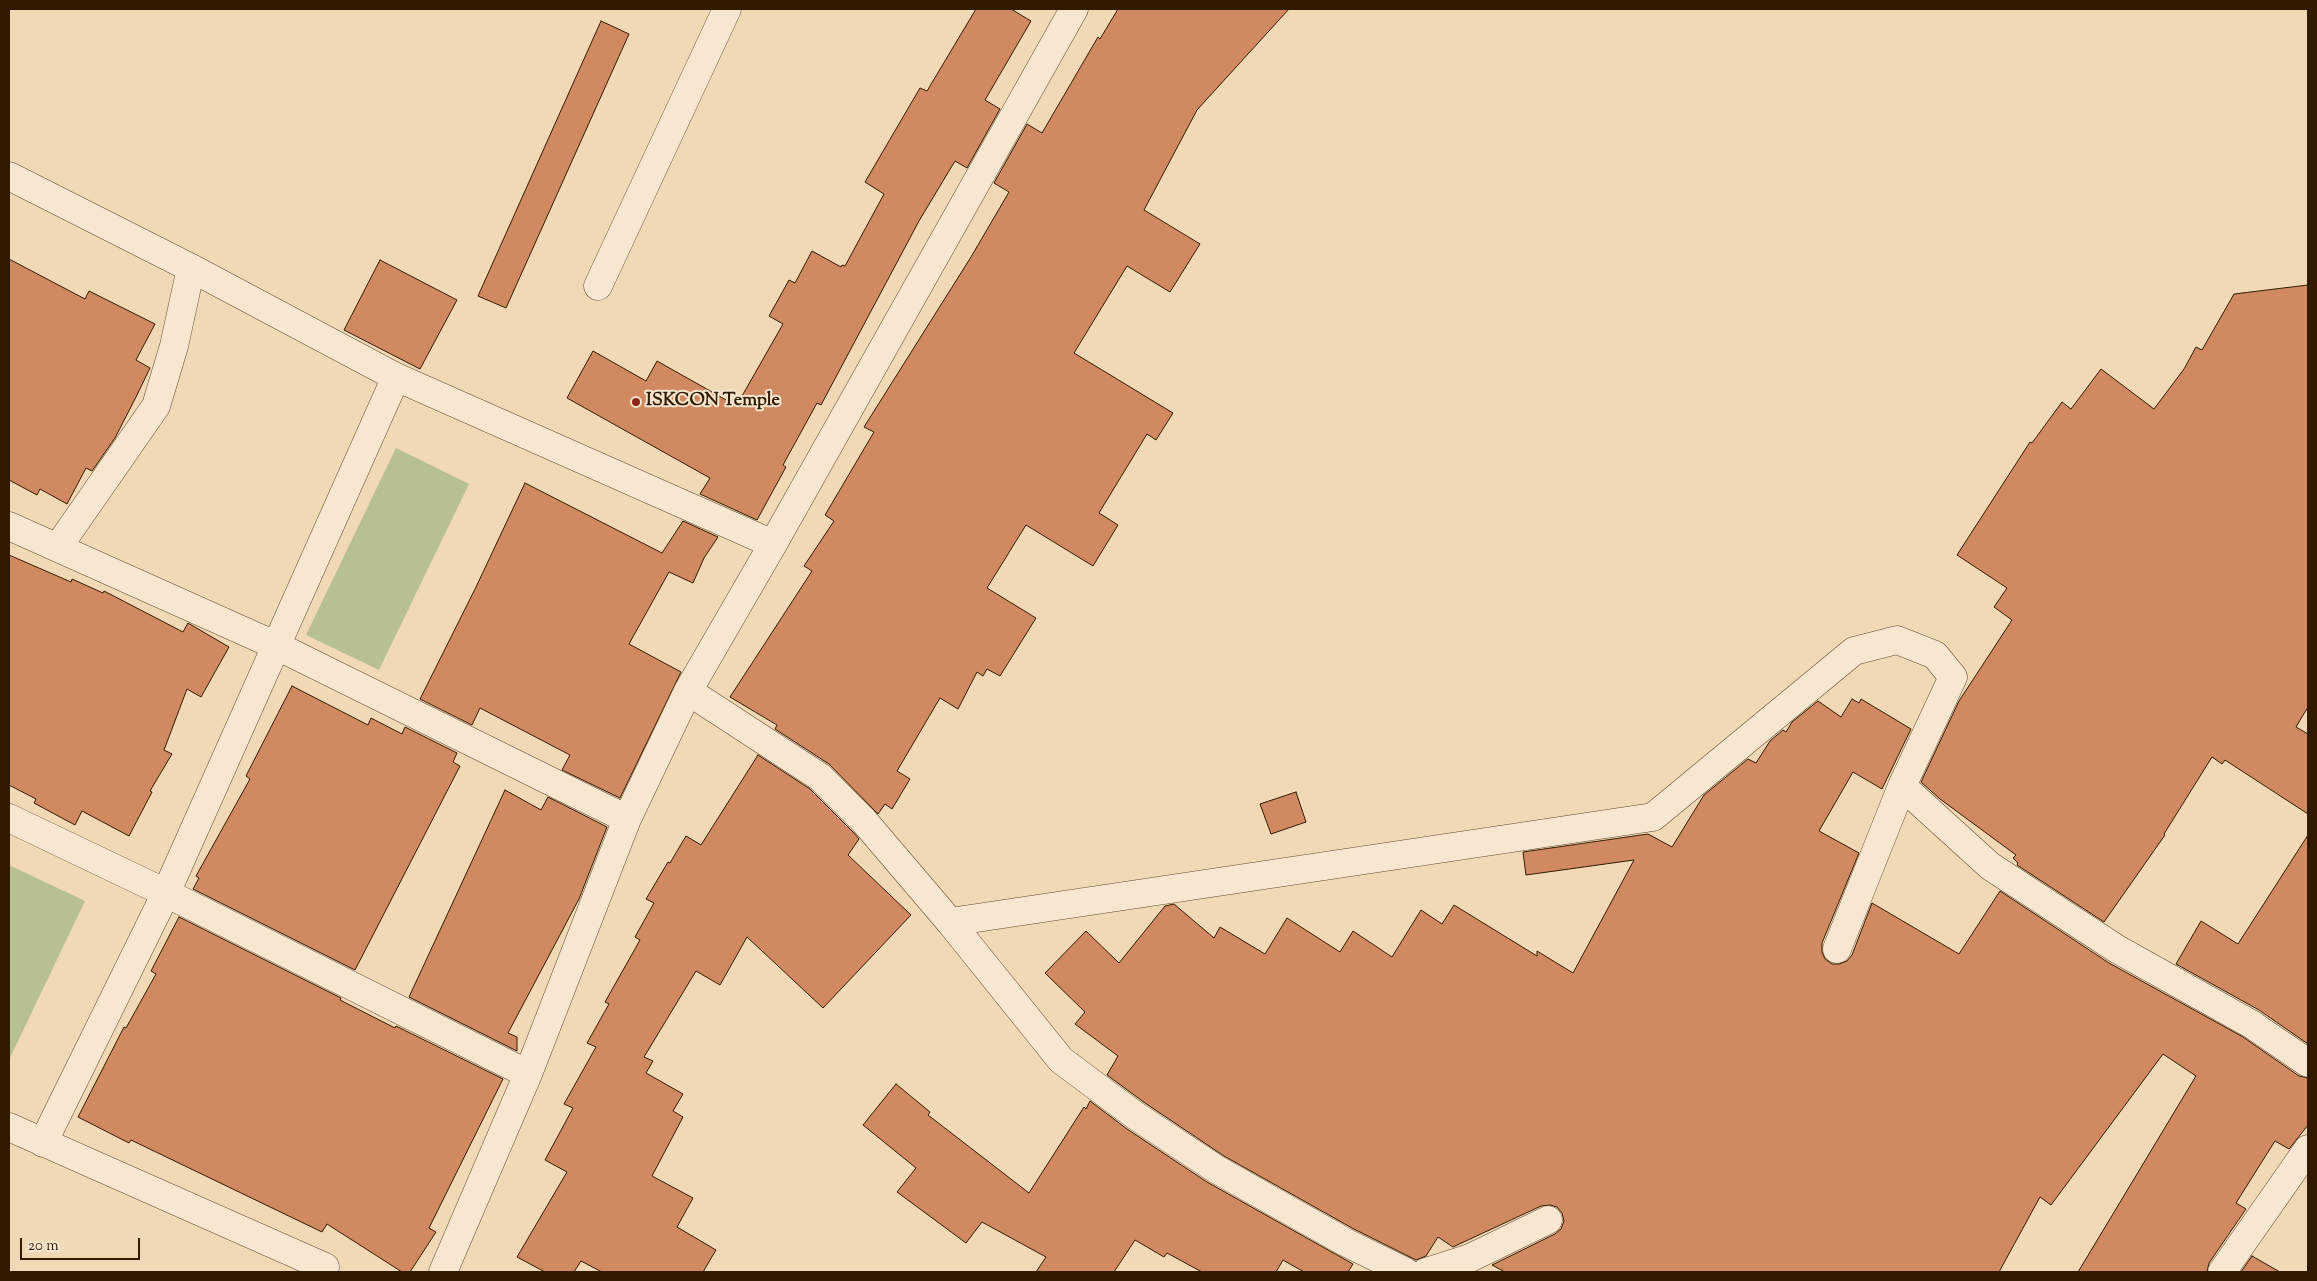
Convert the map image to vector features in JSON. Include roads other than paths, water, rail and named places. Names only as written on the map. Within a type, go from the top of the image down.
[{"type":"street","points":[[598,286],[728,9]]},
{"type":"street","points":[[443,1272],[528,1074],[627,819],[688,691],[773,544],[1074,9]]},
{"type":"street","points":[[9,176],[190,268],[396,377],[773,544]]},
{"type":"street","points":[[58,547],[156,406],[174,346],[190,268]]},
{"type":"street","points":[[43,1143],[166,894],[396,377]]},
{"type":"street","points":[[9,526],[277,646],[627,819]]},
{"type":"street","points":[[950,922],[1653,817],[1854,651],[1897,640],[1935,655],[1953,677],[1902,786],[1837,949]]},
{"type":"street","points":[[688,691],[820,777],[864,821],[950,922],[1060,1060],[1136,1116],[1216,1169],[1345,1242],[1406,1272]]},
{"type":"street","points":[[1902,786],[1990,866],[2118,949],[2251,1024],[2308,1063]]},
{"type":"street","points":[[9,818],[528,1074]]},
{"type":"street","points":[[9,1127],[325,1267]]},
{"type":"street","points":[[2222,1272],[2308,1148]]},
{"type":"street","points":[[1426,1272],[1470,1258],[1548,1220]]},
{"type":"street","points":[[1438,1272],[1473,1272]]},
{"type":"place","name":"ISKCON Temple","points":[[636,402]]}]
